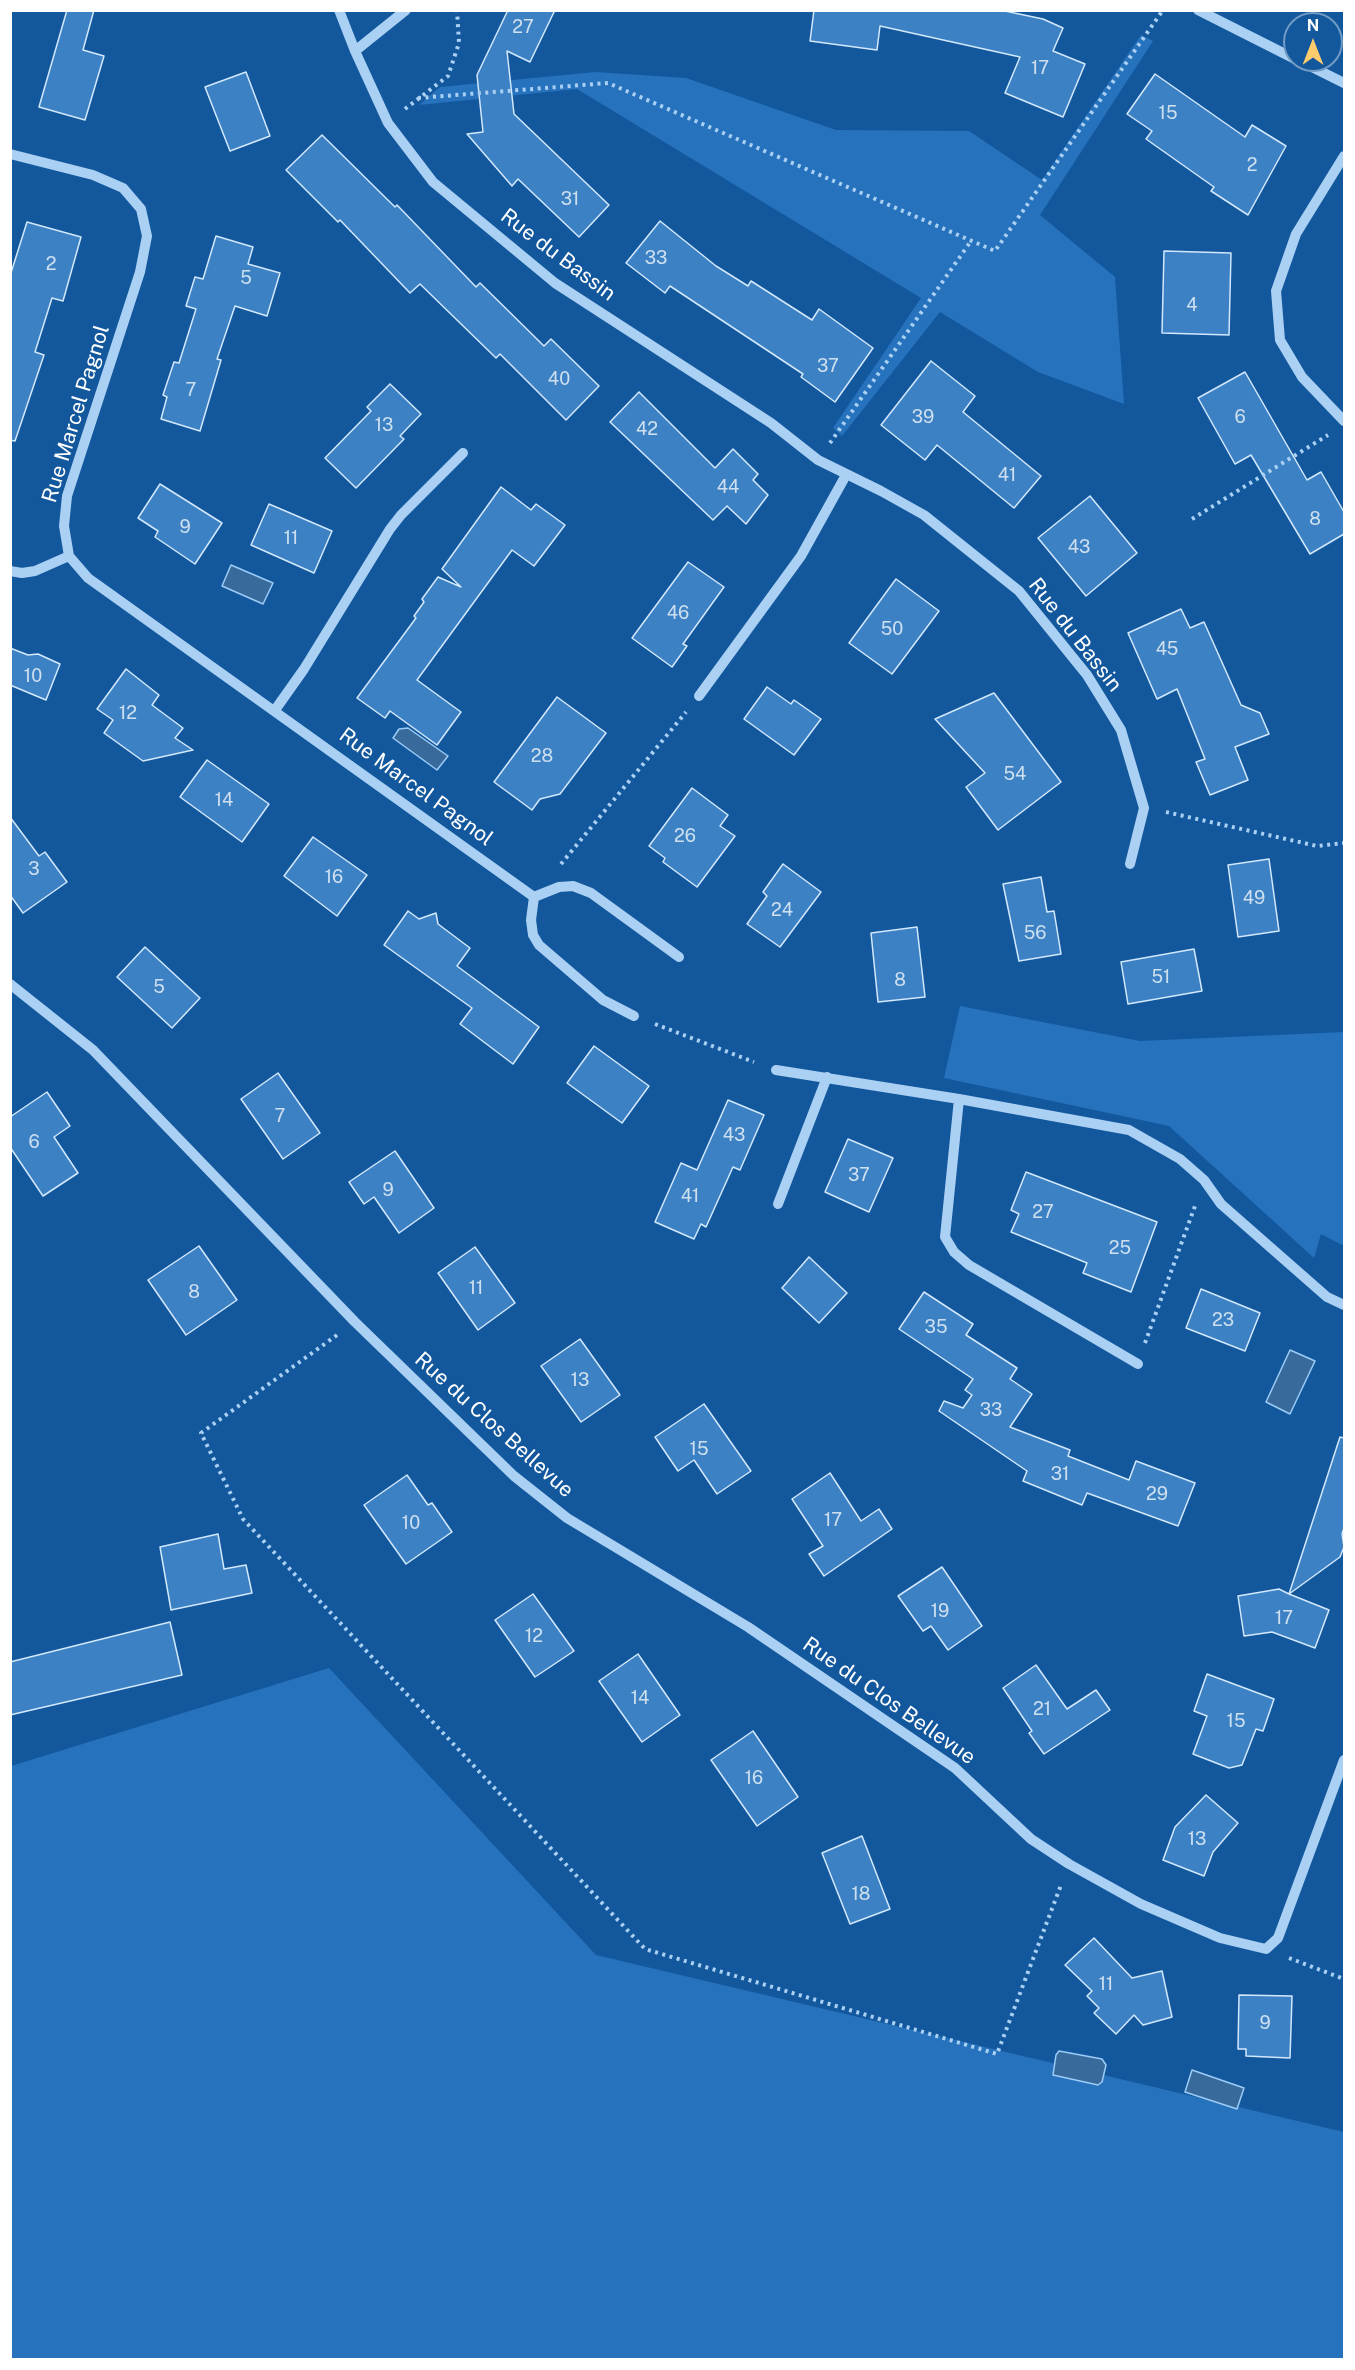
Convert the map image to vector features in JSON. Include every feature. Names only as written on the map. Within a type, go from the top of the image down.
[{"type":"street","name":"Rue du Bassin","points":[[339,10],[387,123],[433,182],[555,283],[771,423],[818,460],[924,515],[1019,591],[1087,675],[1121,730],[1144,808]]},
{"type":"street","points":[[355,51],[406,10]]},
{"type":"street","points":[[1198,10],[1283,52]]},
{"type":"street","points":[[1322,72],[1344,83]]},
{"type":"street","name":"Rue Marcel Pagnol","points":[[10,154],[93,175],[123,188],[141,209],[147,236],[140,272],[67,496],[64,525],[69,556],[88,578],[534,897]]},
{"type":"street","points":[[1344,156],[1296,234],[1276,291],[1280,340],[1302,377],[1344,421]]},
{"type":"street","points":[[275,710],[304,669],[390,529],[463,453]]},
{"type":"street","points":[[699,696],[801,556],[846,475]]},
{"type":"street","points":[[10,571],[35,571],[69,556]]},
{"type":"street","points":[[1130,864],[1144,808]]},
{"type":"street","points":[[634,1016],[603,1000],[539,945],[533,935],[531,920],[534,897],[559,887],[573,886],[591,893],[679,957]]},
{"type":"street","name":"Rue du Clos Bellevue","points":[[10,984],[93,1050],[355,1322],[514,1476],[567,1518],[748,1628],[955,1768],[1031,1839],[1069,1864],[1141,1904],[1220,1938],[1266,1949]]},
{"type":"street","points":[[776,1070],[959,1099],[1129,1130],[1180,1159],[1204,1180],[1230,1211],[1327,1297],[1344,1305]]},
{"type":"street","points":[[778,1204],[827,1077]]},
{"type":"street","points":[[959,1099],[945,1237],[954,1252],[969,1265],[1138,1364]]},
{"type":"street","points":[[1266,1949],[1278,1938],[1344,1760]]},
{"type":"path","points":[[387,123],[448,76],[459,43],[458,10]]},
{"type":"path","points":[[418,98],[608,83],[995,251],[1163,10]]},
{"type":"path","points":[[818,460],[970,241]]},
{"type":"path","points":[[1192,519],[1334,432]]},
{"type":"path","points":[[534,897],[699,696]]},
{"type":"path","points":[[1144,808],[1317,846],[1344,843]]},
{"type":"path","points":[[634,1016],[776,1070]]},
{"type":"path","points":[[1138,1364],[1204,1180]]},
{"type":"path","points":[[355,1322],[201,1433],[243,1519],[645,1949],[997,2054],[1069,1864]]},
{"type":"path","points":[[1266,1949],[1344,1979]]},
{"type":"shaded area","points":[[1141,35],[1153,41],[1040,215],[1115,277],[1124,404],[1038,372],[940,312],[842,436],[833,428],[921,298],[577,89],[419,105],[440,87],[595,72],[686,78],[836,130],[969,131],[1042,180]]},
{"type":"shaded area","points":[[231,565],[273,583],[263,604],[222,586]]},
{"type":"shaded area","points":[[408,728],[448,756],[437,770],[393,738],[399,729]]},
{"type":"shaded area","points":[[960,1006],[1140,1041],[1344,1032],[1344,1246],[1321,1234],[1314,1258],[1169,1126],[944,1078]]},
{"type":"shaded area","points":[[1290,1350],[1315,1361],[1290,1414],[1266,1402]]},
{"type":"shaded area","points":[[329,1668],[596,1955],[1344,2132],[1344,2359],[11,2360],[11,1766]]},
{"type":"shaded area","points":[[1059,2051],[1102,2059],[1106,2065],[1102,2082],[1098,2085],[1053,2075],[1056,2055]]},
{"type":"shaded area","points":[[1192,2070],[1244,2088],[1237,2109],[1185,2092]]},
{"type":"building","points":[[67,10],[94,10],[83,50],[104,56],[85,120],[39,107]]},
{"type":"building","points":[[508,10],[555,10],[530,62],[507,51],[514,114],[609,205],[579,237],[518,179],[512,186],[467,134],[483,132],[477,75]]},
{"type":"building","points":[[814,10],[1000,10],[1043,19],[1063,28],[1053,51],[1085,64],[1063,117],[1005,93],[1020,57],[880,26],[877,50],[810,41]]},
{"type":"building","points":[[246,72],[270,136],[230,151],[205,87]]},
{"type":"building","points":[[1155,74],[1245,137],[1252,125],[1286,146],[1248,215],[1211,191],[1214,187],[1146,139],[1152,131],[1127,114]]},
{"type":"building","points":[[322,135],[395,207],[397,205],[476,287],[480,283],[544,346],[551,339],[599,386],[566,420],[500,354],[496,358],[420,284],[410,293],[340,220],[338,222],[286,170]]},
{"type":"building","points":[[660,221],[716,266],[748,286],[751,281],[812,320],[819,309],[873,348],[835,402],[801,377],[803,374],[670,286],[665,293],[626,263]]},
{"type":"building","points":[[27,222],[81,237],[63,301],[52,298],[35,352],[44,355],[15,441],[10,440],[10,276]]},
{"type":"building","points":[[216,236],[253,247],[248,264],[280,273],[267,316],[235,306],[217,359],[221,360],[200,431],[161,419],[167,397],[163,395],[174,362],[179,363],[196,309],[186,306],[195,277],[203,279]]},
{"type":"building","points":[[1164,251],[1231,253],[1229,335],[1162,333]]},
{"type":"building","points":[[931,361],[975,396],[963,412],[1041,476],[1014,508],[937,445],[925,460],[881,425]]},
{"type":"building","points":[[1245,372],[1307,480],[1321,472],[1344,512],[1344,534],[1310,554],[1251,455],[1235,464],[1198,398]]},
{"type":"building","points":[[390,384],[421,414],[400,436],[404,439],[356,488],[325,458],[371,411],[367,407]]},
{"type":"building","points":[[639,392],[715,468],[733,449],[758,474],[753,480],[768,495],[746,524],[727,506],[713,520],[610,422]]},
{"type":"building","points":[[160,484],[222,523],[195,564],[155,537],[158,531],[138,518]]},
{"type":"building","points":[[501,487],[531,510],[536,504],[565,525],[534,566],[512,550],[417,680],[461,712],[437,745],[390,711],[385,718],[357,698],[416,618],[414,616],[424,602],[422,599],[438,577],[461,587],[442,569]]},
{"type":"building","points":[[1090,496],[1137,553],[1086,596],[1038,538]]},
{"type":"building","points":[[269,504],[332,531],[314,573],[251,545]]},
{"type":"building","points":[[688,562],[724,587],[683,644],[687,646],[672,667],[632,638]]},
{"type":"building","points":[[896,579],[939,611],[892,674],[849,643]]},
{"type":"building","points":[[1181,609],[1190,628],[1204,622],[1241,705],[1260,713],[1269,734],[1235,747],[1248,780],[1210,795],[1196,762],[1205,759],[1177,689],[1157,699],[1128,633]]},
{"type":"building","points":[[10,648],[28,655],[38,654],[60,664],[46,700],[10,685]]},
{"type":"building","points":[[126,669],[159,695],[152,705],[183,728],[175,738],[193,750],[143,761],[104,733],[113,720],[97,709]]},
{"type":"building","points":[[767,687],[791,704],[794,700],[821,719],[794,755],[744,719]]},
{"type":"building","points":[[994,693],[1061,782],[998,830],[966,787],[985,773],[935,719]]},
{"type":"building","points":[[557,697],[606,733],[560,794],[540,799],[532,810],[494,782]]},
{"type":"building","points":[[207,760],[269,804],[242,842],[180,797]]},
{"type":"building","points":[[692,788],[728,815],[720,826],[735,836],[697,887],[663,862],[665,858],[649,846]]},
{"type":"building","points":[[10,817],[39,856],[45,852],[67,882],[23,913],[10,895]]},
{"type":"building","points":[[313,837],[367,875],[337,916],[284,876]]},
{"type":"building","points":[[1269,859],[1279,931],[1238,937],[1228,865]]},
{"type":"building","points":[[783,864],[821,892],[780,947],[747,924],[767,896],[763,892]]},
{"type":"building","points":[[1041,877],[1047,912],[1054,911],[1061,954],[1019,961],[1003,884]]},
{"type":"building","points":[[408,911],[419,919],[436,913],[438,924],[470,948],[457,966],[539,1027],[513,1064],[460,1024],[472,1008],[384,945]]},
{"type":"building","points":[[917,927],[925,997],[878,1002],[871,933]]},
{"type":"building","points":[[145,947],[200,998],[172,1028],[117,977]]},
{"type":"building","points":[[1194,949],[1202,991],[1128,1004],[1121,962]]},
{"type":"building","points":[[594,1046],[649,1086],[622,1123],[567,1083]]},
{"type":"building","points":[[278,1073],[320,1133],[283,1159],[241,1099]]},
{"type":"building","points":[[47,1092],[70,1126],[54,1137],[78,1173],[43,1196],[10,1147],[10,1117]]},
{"type":"building","points":[[728,1100],[764,1115],[740,1170],[733,1167],[706,1227],[701,1224],[694,1239],[655,1222],[681,1163],[697,1170]]},
{"type":"building","points":[[848,1139],[893,1158],[869,1212],[825,1192]]},
{"type":"building","points":[[395,1151],[434,1208],[399,1233],[374,1197],[364,1204],[349,1182]]},
{"type":"building","points":[[1026,1172],[1157,1222],[1131,1292],[1083,1273],[1087,1263],[1011,1232],[1019,1214],[1011,1210]]},
{"type":"building","points":[[199,1246],[237,1300],[186,1335],[148,1280]]},
{"type":"building","points":[[475,1247],[515,1303],[478,1330],[438,1273]]},
{"type":"building","points":[[809,1257],[847,1293],[819,1323],[782,1288]]},
{"type":"building","points":[[1201,1289],[1260,1313],[1245,1351],[1186,1328]]},
{"type":"building","points":[[924,1292],[973,1324],[966,1335],[1017,1368],[1010,1379],[1032,1394],[1010,1427],[1070,1450],[1068,1456],[1129,1480],[1136,1461],[1195,1483],[1178,1526],[1087,1493],[1082,1505],[1023,1481],[1027,1471],[939,1411],[944,1401],[963,1408],[972,1395],[965,1390],[973,1379],[899,1329]]},
{"type":"building","points":[[580,1339],[620,1395],[581,1422],[541,1366]]},
{"type":"building","points":[[704,1404],[751,1471],[717,1494],[694,1460],[678,1471],[655,1437]]},
{"type":"building","points":[[1340,1437],[1344,1438],[1344,1528],[1342,1534],[1344,1547],[1340,1557],[1289,1594]]},
{"type":"building","points":[[830,1473],[861,1521],[879,1509],[892,1529],[824,1576],[809,1554],[823,1546],[792,1499]]},
{"type":"building","points":[[407,1475],[428,1505],[432,1503],[452,1532],[406,1564],[364,1505]]},
{"type":"building","points":[[218,1534],[224,1569],[246,1565],[252,1593],[171,1610],[160,1547]]},
{"type":"building","points":[[942,1567],[982,1626],[948,1650],[931,1626],[923,1631],[898,1596]]},
{"type":"building","points":[[1279,1589],[1329,1610],[1315,1648],[1272,1632],[1244,1636],[1238,1596]]},
{"type":"building","points":[[533,1594],[574,1651],[535,1677],[495,1620]]},
{"type":"building","points":[[170,1622],[182,1675],[10,1715],[10,1662]]},
{"type":"building","points":[[638,1654],[680,1715],[642,1742],[599,1681]]},
{"type":"building","points":[[1036,1665],[1067,1709],[1096,1690],[1110,1710],[1044,1754],[1029,1733],[1032,1731],[1003,1688]]},
{"type":"building","points":[[1207,1674],[1274,1699],[1263,1731],[1256,1729],[1242,1765],[1229,1768],[1193,1754],[1207,1716],[1194,1711]]},
{"type":"building","points":[[753,1731],[798,1797],[757,1826],[711,1760]]},
{"type":"building","points":[[1206,1795],[1238,1823],[1213,1852],[1204,1876],[1163,1860],[1175,1827]]},
{"type":"building","points":[[862,1836],[890,1909],[850,1924],[822,1853]]},
{"type":"building","points":[[1094,1938],[1132,1978],[1162,1971],[1172,2017],[1143,2025],[1134,2015],[1116,2034],[1094,2013],[1099,2008],[1087,1996],[1092,1991],[1065,1965]]},
{"type":"building","points":[[1239,1995],[1292,1996],[1290,2058],[1246,2056],[1246,2049],[1238,2049]]}]
